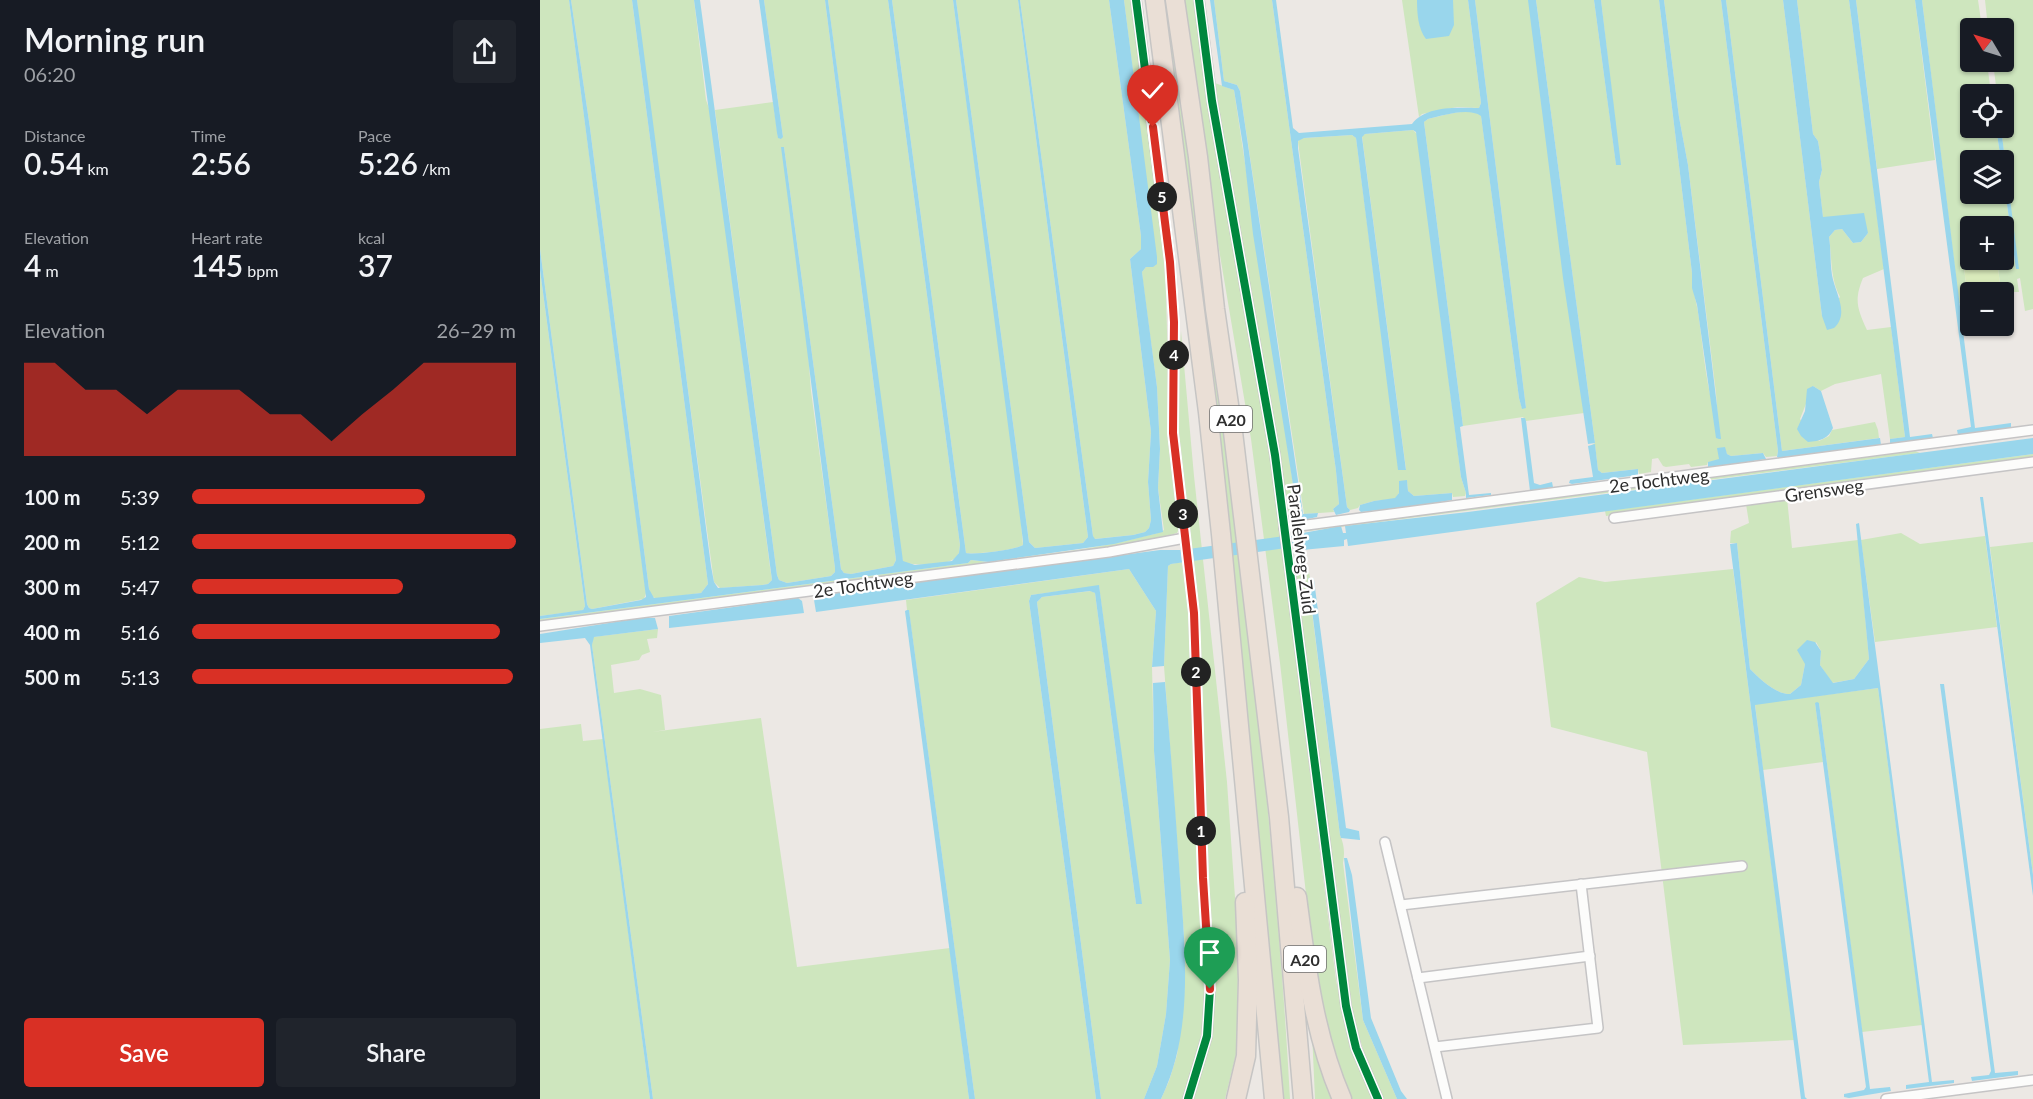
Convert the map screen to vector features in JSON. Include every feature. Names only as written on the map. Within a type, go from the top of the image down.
[{"type":"highway","name":"A20","points":[[1155,0],[1208,412],[1247,793],[1274,1099]]},
{"type":"highway","name":"A20","points":[[1175,0],[1198,157],[1279,818],[1303,1099]]},
{"type":"highway","name":"A20","points":[[1236,1099],[1246,1056],[1248,980],[1240,814],[1247,793]]},
{"type":"highway","name":"A20","points":[[1279,818],[1290,840],[1307,972],[1329,1067],[1342,1099]]},
{"type":"street","points":[[1136,0],[1170,262],[1174,322],[1173,433],[1194,613],[1203,878],[1210,989],[1207,1035],[1188,1099]]},
{"type":"street","name":"Parallelweg-Zuid","points":[[1199,0],[1212,101],[1262,375],[1346,1006],[1356,1048],[1378,1099]]},
{"type":"street","name":"2e Tochtweg","points":[[1284,530],[2033,430]]},
{"type":"street","name":"Grensweg","points":[[1614,518],[2033,462]]},
{"type":"street","name":"2e Tochtweg","points":[[540,626],[1186,542]]},
{"type":"street","points":[[1385,842],[1447,1099]]},
{"type":"street","points":[[1401,905],[1742,866]]},
{"type":"street","points":[[1435,1047],[1598,1028],[1581,884]]},
{"type":"street","points":[[1418,978],[1590,956]]},
{"type":"street","points":[[1886,1099],[2033,1080]]},
{"type":"green space","points":[[540,0],[569,0],[646,593],[644,599],[592,609],[587,604],[540,249]]},
{"type":"green space","points":[[571,0],[632,0],[708,584],[701,593],[656,599],[651,595],[649,589],[590,128]]},
{"type":"green space","points":[[637,0],[694,0],[772,580],[768,584],[720,588],[714,582]]},
{"type":"green space","points":[[764,0],[825,0],[896,560],[893,566],[851,574],[844,573],[841,569],[784,147],[782,147],[835,568],[831,576],[787,583],[779,580],[777,575],[715,110],[773,102],[778,137],[783,137]]},
{"type":"green space","points":[[828,0],[888,0],[960,545],[959,553],[948,562],[920,564],[903,562],[900,548]]},
{"type":"green space","points":[[892,0],[953,0],[1019,500],[1023,545],[1012,549],[966,553]]},
{"type":"green space","points":[[956,0],[1018,0],[1088,537],[1083,543],[1035,548],[1029,542]]},
{"type":"green space","points":[[1020,0],[1109,0],[1141,236],[1141,249],[1130,259],[1151,432],[1148,482],[1151,520],[1145,532],[1133,535],[1094,539],[1093,536]]},
{"type":"green space","points":[[1124,0],[1131,0],[1165,257],[1170,442],[1179,529],[1177,533],[1123,548],[540,624],[540,619],[968,563],[971,560],[989,562],[1082,549],[1164,530],[1158,488],[1160,449],[1157,387],[1142,272],[1146,267],[1140,128]]},
{"type":"green space","points":[[1162,0],[1167,0],[1239,548],[1269,823],[1290,1099],[1283,1099],[1232,566]]},
{"type":"green space","points":[[1184,0],[1195,0],[1213,136],[1268,439],[1336,980],[1350,1048],[1372,1099],[1349,1099],[1333,1058],[1314,965],[1280,663],[1251,439],[1208,184]]},
{"type":"green space","points":[[1214,0],[1272,0],[1336,471],[1339,504],[1333,509],[1334,512],[1304,514],[1240,91],[1237,85],[1224,81]]},
{"type":"green space","points":[[1402,0],[1468,0],[1481,103],[1479,108],[1457,107],[1422,114],[1419,117]]},
{"type":"green space","points":[[1475,0],[1529,0],[1584,413],[1526,421],[1523,417],[1463,426],[1424,122],[1428,119],[1462,112],[1481,115],[1519,398],[1522,408],[1526,408]]},
{"type":"green space","points":[[1536,0],[1594,0],[1616,164],[1620,165],[1601,0],[1659,0],[1693,285],[1708,384],[1718,422],[1688,165],[1679,117],[1664,0],[1721,0],[1777,456],[1766,457],[1763,453],[1731,456],[1727,454],[1724,447],[1718,461],[1708,462],[1707,465],[1691,467],[1689,464],[1666,467],[1658,458],[1652,459],[1651,472],[1639,474],[1638,469],[1602,473],[1598,470],[1595,445],[1592,445],[1595,443]]},
{"type":"green space","points":[[1726,0],[1783,0],[1822,316],[1840,297],[1833,275],[1829,237],[1835,230],[1842,229],[1853,243],[1861,242],[1868,233],[1823,218],[1819,182],[1822,170],[1820,153],[1818,141],[1813,134],[1797,0],[1849,0],[1884,269],[1863,278],[1858,292],[1858,304],[1867,330],[1891,327],[1905,437],[1890,439],[1881,374],[1835,384],[1821,391],[1813,386],[1800,419],[1819,441],[1829,436],[1832,430],[1875,422],[1879,438],[1782,451]]},
{"type":"green space","points":[[1856,0],[1915,0],[1935,160],[1877,169]]},
{"type":"green space","points":[[1922,0],[1978,0],[1981,18],[1960,18],[1960,72],[1988,72],[1990,84],[1960,84],[1960,138],[1998,138],[1999,150],[1960,150],[1960,204],[2007,204],[2009,216],[1960,216],[1960,270],[1964,270],[1966,282],[1960,282],[1959,303]]},
{"type":"green space","points":[[1985,0],[2033,0],[2033,309],[2025,311],[2020,278],[2017,279],[2019,292],[2014,292],[2014,282],[2000,282],[1998,270],[2014,270],[2014,255],[2016,269],[2018,269],[2014,216],[2012,216],[2010,204],[2014,204],[2014,150],[2004,150],[2002,138],[2014,138],[2014,84],[1996,84],[1994,72],[2014,72],[2014,18],[1987,18]]},
{"type":"green space","points":[[1215,83],[1234,90],[1298,516],[1303,520],[1291,520],[1287,515]]},
{"type":"green space","points":[[1413,130],[1418,135],[1461,477],[1466,493],[1465,496],[1453,497],[1452,493],[1414,496],[1408,491],[1407,481],[1399,481],[1399,493],[1395,499],[1374,501],[1350,510],[1347,507],[1298,142],[1299,139],[1304,138],[1352,135],[1356,138],[1399,470],[1406,469],[1362,136]]},
{"type":"green space","points":[[540,270],[585,606],[580,611],[540,616]]},
{"type":"green space","points":[[1964,270],[1998,270],[2000,282],[1966,282]]},
{"type":"green space","points":[[1181,331],[1227,782],[1236,912],[1237,1050],[1225,1099],[1192,1099],[1208,1046],[1214,990],[1198,617],[1178,437],[1177,403]]},
{"type":"green space","points":[[1915,451],[1920,453],[1300,532],[1301,530]]},
{"type":"green space","points":[[2033,454],[2033,460],[1606,516],[1605,511]]},
{"type":"green space","points":[[1787,498],[1792,548],[1858,540],[1869,659],[1854,679],[1832,683],[1820,665],[1821,651],[1816,642],[1805,664],[1801,685],[1790,694],[1773,689],[1750,669],[1737,543],[1730,543],[1731,531],[1749,523],[1746,504]]},
{"type":"green space","points":[[1901,533],[1920,544],[1985,536],[1997,627],[1875,642],[1861,540]]},
{"type":"green space","points":[[2033,542],[2033,875],[1990,547]]},
{"type":"green space","points":[[1184,563],[1190,614],[1193,739],[1205,990],[1199,1045],[1183,1099],[1161,1099],[1177,1055],[1184,1001],[1185,949],[1164,666],[1168,566]]},
{"type":"green space","points":[[1129,569],[1156,611],[1152,667],[1154,751],[1170,960],[1166,1014],[1157,1066],[1144,1099],[1101,1099],[1037,602],[1042,597],[1091,591],[1095,593],[1136,904],[1141,904],[1099,586],[1031,595],[1029,601],[1096,1099],[975,1099],[906,600]]},
{"type":"green space","points":[[1733,569],[1794,1040],[1683,1045],[1647,752],[1551,727],[1536,603],[1579,577],[1605,582]]},
{"type":"green space","points":[[1309,572],[1308,580],[1340,835],[1344,849],[1343,863],[1363,1020],[1397,1099],[1384,1099],[1378,1088],[1365,1054],[1352,1007],[1295,573]]},
{"type":"green space","points":[[658,629],[657,638],[647,639],[650,652],[642,655],[639,660],[611,665],[614,693],[640,689],[661,695],[665,730],[652,732],[761,718],[797,967],[950,948],[969,1099],[653,1099],[592,645],[593,637]]},
{"type":"green space","points":[[1878,688],[1922,1025],[1862,1032],[1819,703],[1815,703],[1823,762],[1763,770],[1755,704]]},
{"type":"green space","points":[[581,724],[583,741],[603,739],[650,1099],[540,1099],[540,729]]},
{"type":"green space","points":[[1312,1032],[1336,1099],[1315,1099]]},
{"type":"water","points":[[569,0],[571,0],[590,128],[649,589],[654,598],[701,593],[708,584],[632,0],[637,0],[711,566],[714,582],[718,588],[762,585],[772,580],[694,0],[700,0],[777,575],[779,580],[787,583],[831,576],[835,568],[781,147],[784,147],[841,569],[844,573],[851,574],[893,566],[896,560],[825,0],[828,0],[903,561],[915,565],[952,561],[959,553],[960,545],[888,0],[892,0],[966,553],[1012,549],[1023,545],[1023,541],[953,0],[956,0],[1029,542],[1035,548],[1083,543],[1088,537],[1018,0],[1020,0],[1093,536],[1095,539],[1133,535],[1145,532],[1149,528],[1151,520],[1148,482],[1151,432],[1130,259],[1141,249],[1141,236],[1109,0],[1124,0],[1157,257],[1157,264],[1153,267],[1146,267],[1142,272],[1157,387],[1160,449],[1158,488],[1163,532],[1114,544],[989,562],[971,560],[968,563],[540,619],[540,616],[583,610],[585,606],[540,270],[540,249],[587,604],[592,609],[641,600],[646,597]]},
{"type":"water","points":[[759,0],[764,0],[783,137],[781,139],[778,138],[777,133]]},
{"type":"water","points":[[1210,0],[1214,0],[1224,81],[1237,85],[1240,91],[1303,514],[1318,513],[1317,517],[1303,520],[1298,516],[1253,234],[1234,90],[1222,86]]},
{"type":"water","points":[[1272,0],[1276,0],[1293,128],[1299,133],[1412,124],[1426,113],[1434,111],[1479,108],[1481,103],[1468,0],[1475,0],[1526,408],[1522,409],[1519,398],[1481,116],[1476,113],[1462,112],[1428,119],[1424,122],[1463,426],[1460,427],[1469,495],[1491,493],[1491,495],[1466,498],[1461,477],[1416,132],[1413,130],[1365,134],[1362,137],[1406,470],[1398,470],[1356,138],[1352,135],[1304,138],[1298,141],[1298,148],[1347,507],[1350,510],[1336,515],[1333,509],[1339,504],[1336,471]]},
{"type":"water","points":[[1417,0],[1453,0],[1454,25],[1449,36],[1426,39],[1420,26]]},
{"type":"water","points":[[1528,0],[1536,0],[1595,443],[1588,444],[1563,278]]},
{"type":"water","points":[[1594,0],[1601,0],[1621,165],[1616,165]]},
{"type":"water","points":[[1659,0],[1664,0],[1679,117],[1688,165],[1721,439],[1716,438],[1697,305],[1692,288]]},
{"type":"water","points":[[1721,0],[1726,0],[1782,451],[1880,438],[1879,447],[1781,459],[1777,457]]},
{"type":"water","points":[[1783,0],[1797,0],[1813,134],[1818,141],[1820,153],[1822,170],[1819,182],[1823,217],[1864,213],[1868,233],[1861,242],[1853,243],[1842,229],[1835,230],[1829,237],[1832,275],[1840,303],[1841,316],[1834,328],[1827,330],[1822,316]]},
{"type":"water","points":[[1849,0],[1856,0],[1910,437],[1932,434],[1933,438],[1890,445],[1890,439],[1905,437]]},
{"type":"water","points":[[1915,0],[1922,0],[1960,307],[1960,336],[1964,336],[1975,428],[2011,423],[2011,428],[1958,435],[1957,430],[1971,427]]},
{"type":"water","points":[[1998,138],[2002,138],[2004,150],[1999,150]]},
{"type":"water","points":[[2007,204],[2011,204],[2012,216],[2009,216]]},
{"type":"water","points":[[2014,230],[2019,269],[2016,269],[2014,255]]},
{"type":"water","points":[[1813,386],[1821,391],[1833,428],[1823,439],[1808,442],[1797,429],[1805,411],[1807,389]]},
{"type":"water","points":[[1521,418],[1525,418],[1526,421],[1534,483],[1540,485],[1552,482],[1553,487],[1530,491]]},
{"type":"water","points":[[2033,438],[2033,454],[1348,546],[1347,539],[1344,540],[1344,546],[1302,550],[1293,547],[1171,564],[1168,566],[1164,666],[1152,667],[1156,611],[1129,569],[816,612],[814,600],[816,596],[1160,550],[1181,550],[1341,526],[1343,533],[1346,533],[1345,526]]},
{"type":"water","points":[[1595,444],[1598,470],[1602,473],[1638,469],[1638,475],[1569,483],[1570,480],[1593,477],[1588,446]]},
{"type":"water","points":[[1725,447],[1727,454],[1731,456],[1763,453],[1766,459],[1708,468],[1708,462],[1719,459],[1717,448]]},
{"type":"water","points":[[1407,480],[1408,491],[1414,496],[1452,493],[1452,500],[1417,506],[1361,512],[1359,510],[1360,505],[1395,498],[1399,493],[1399,481]]},
{"type":"water","points":[[1980,497],[1983,497],[2033,875],[2033,896]]},
{"type":"water","points":[[1859,523],[1932,1082],[1954,1080],[1954,1083],[1906,1089],[1906,1085],[1929,1082],[1878,688],[1755,705],[1807,1099],[1801,1099],[1730,544],[1737,543],[1750,669],[1773,689],[1790,694],[1801,685],[1805,664],[1797,650],[1807,640],[1815,642],[1821,651],[1820,665],[1833,683],[1854,679],[1869,659],[1856,524]]},
{"type":"water","points":[[1308,578],[1314,580],[1346,828],[1359,831],[1360,840],[1341,838],[1340,835]]},
{"type":"water","points":[[1099,585],[1142,904],[1136,904],[1095,593],[1090,591],[1042,597],[1037,602],[1101,1099],[1096,1099],[1029,601],[1031,595]]},
{"type":"water","points":[[798,598],[802,601],[804,613],[669,628],[669,616]]},
{"type":"water","points":[[909,610],[975,1099],[969,1099],[905,611]]},
{"type":"water","points":[[640,618],[655,618],[658,629],[594,637],[592,645],[653,1099],[650,1099],[590,645],[585,638],[540,643],[540,634]]},
{"type":"water","points":[[1165,682],[1185,954],[1185,984],[1179,1043],[1172,1071],[1161,1099],[1144,1099],[1157,1066],[1166,1014],[1170,960],[1154,751],[1153,683]]},
{"type":"water","points":[[1940,684],[1944,684],[1995,1073],[2018,1071],[2018,1075],[1972,1081],[1971,1077],[1989,1075],[1991,1071]]},
{"type":"water","points":[[1815,703],[1819,703],[1870,1089],[1890,1087],[1891,1091],[1849,1098],[1844,1097],[1844,1094],[1864,1090],[1866,1087]]},
{"type":"water","points":[[1344,858],[1347,858],[1352,875],[1371,1018],[1401,1091],[1407,1099],[1397,1099],[1363,1020]]},
{"type":"cycle path","points":[[1136,0],[1170,262],[1174,322],[1173,433],[1194,613],[1203,877],[1210,989],[1207,1036],[1188,1099]]},
{"type":"cycle path","points":[[1199,0],[1212,101],[1275,455],[1346,1006],[1356,1048],[1378,1099]]},
{"type":"route","points":[[1153,127],[1170,262],[1174,322],[1173,433],[1194,613],[1203,878],[1210,989]]}]
